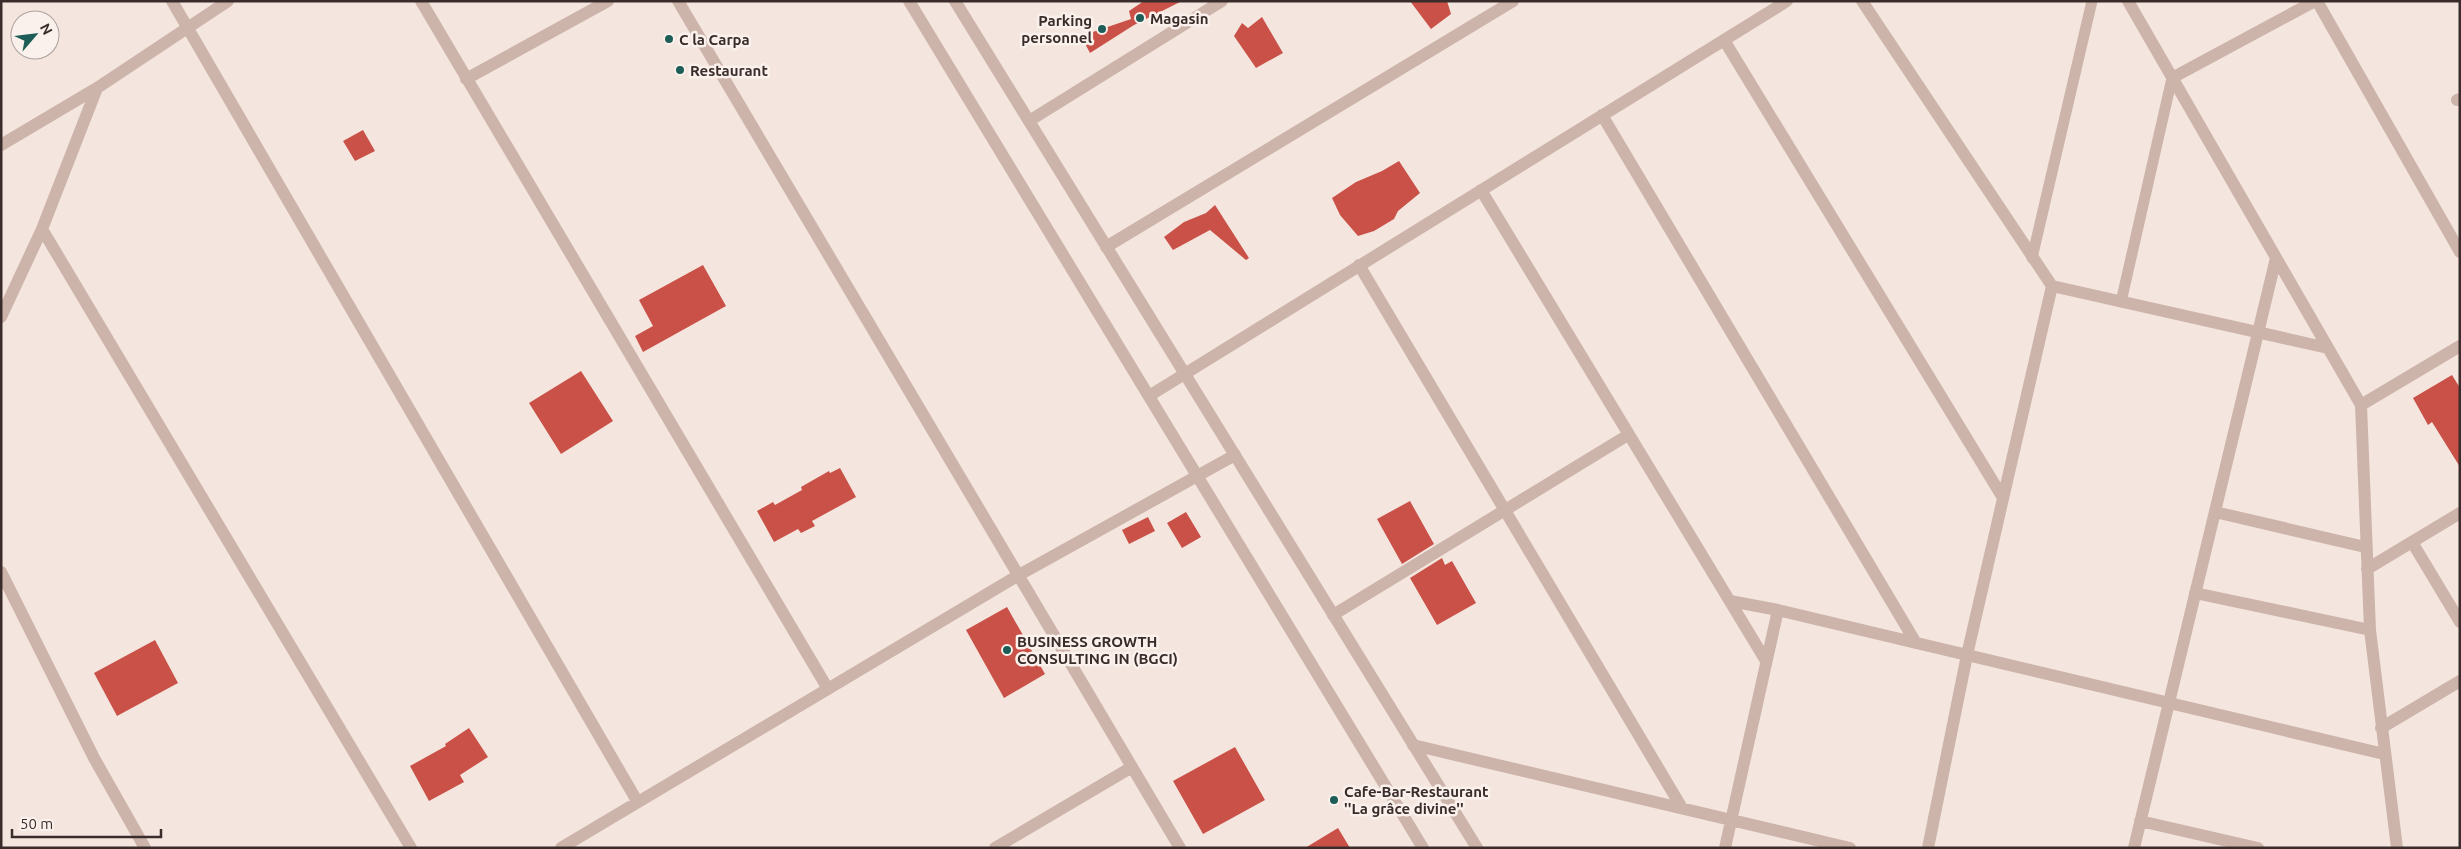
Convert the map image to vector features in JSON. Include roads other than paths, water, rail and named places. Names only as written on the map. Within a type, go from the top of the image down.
[{"type":"street","points":[[172,1],[637,801]]},
{"type":"street","points":[[1,145],[97,88],[228,1]]},
{"type":"street","points":[[421,1],[828,689]]},
{"type":"street","points":[[466,79],[608,1]]},
{"type":"street","points":[[678,1],[1180,848]]},
{"type":"street","points":[[909,1],[1423,848]]},
{"type":"street","points":[[955,1],[1477,848]]},
{"type":"street","points":[[1028,121],[1222,1]]},
{"type":"street","points":[[1106,247],[1513,1]]},
{"type":"street","points":[[1149,396],[1787,1]]},
{"type":"street","points":[[1862,1],[2052,286],[2328,348]]},
{"type":"street","points":[[2128,1],[2361,405],[2365,547],[2370,630],[2397,848]]},
{"type":"street","points":[[2172,78],[2316,1],[2460,252]]},
{"type":"street","points":[[1724,40],[2003,498]]},
{"type":"street","points":[[1,317],[42,229],[97,88]]},
{"type":"street","points":[[1602,115],[1916,643]]},
{"type":"street","points":[[1481,190],[1766,661]]},
{"type":"street","points":[[42,229],[411,848]]},
{"type":"street","points":[[2134,848],[2276,258]]},
{"type":"street","points":[[1359,265],[1682,808]]},
{"type":"street","points":[[1928,848],[1967,655],[2052,286]]},
{"type":"street","points":[[2361,405],[2460,346]]},
{"type":"street","points":[[1333,614],[1628,435]]},
{"type":"street","points":[[561,848],[1018,574],[1235,455]]},
{"type":"street","points":[[2215,512],[2365,547]]},
{"type":"street","points":[[2367,569],[2460,513]]},
{"type":"street","points":[[2412,542],[2460,622]]},
{"type":"street","points":[[1,572],[94,758],[146,848]]},
{"type":"street","points":[[2195,593],[2370,630]]},
{"type":"street","points":[[1730,601],[1778,610],[2384,754]]},
{"type":"street","points":[[1725,848],[1778,610]]},
{"type":"street","points":[[2381,728],[2460,681]]},
{"type":"street","points":[[1413,745],[1850,848]]},
{"type":"street","points":[[995,848],[1132,767]]},
{"type":"street","points":[[2140,821],[2258,848]]},
{"type":"lane","points":[[2032,258],[2092,1]]},
{"type":"lane","points":[[2121,302],[2172,78]]},
{"type":"place","name":"Magasin","points":[[1140,18]]},
{"type":"place","name":"Parking personnel","points":[[1102,29]]},
{"type":"place","name":"C la Carpa","points":[[669,39]]},
{"type":"place","name":"Restaurant","points":[[680,70]]},
{"type":"place","name":"BUSINESS GROWTH CONSULTING IN (BGCI)","points":[[1007,650]]},
{"type":"place","name":"Cafe-Bar-Restaurant ''La grâce divine''","points":[[1334,800]]}]
